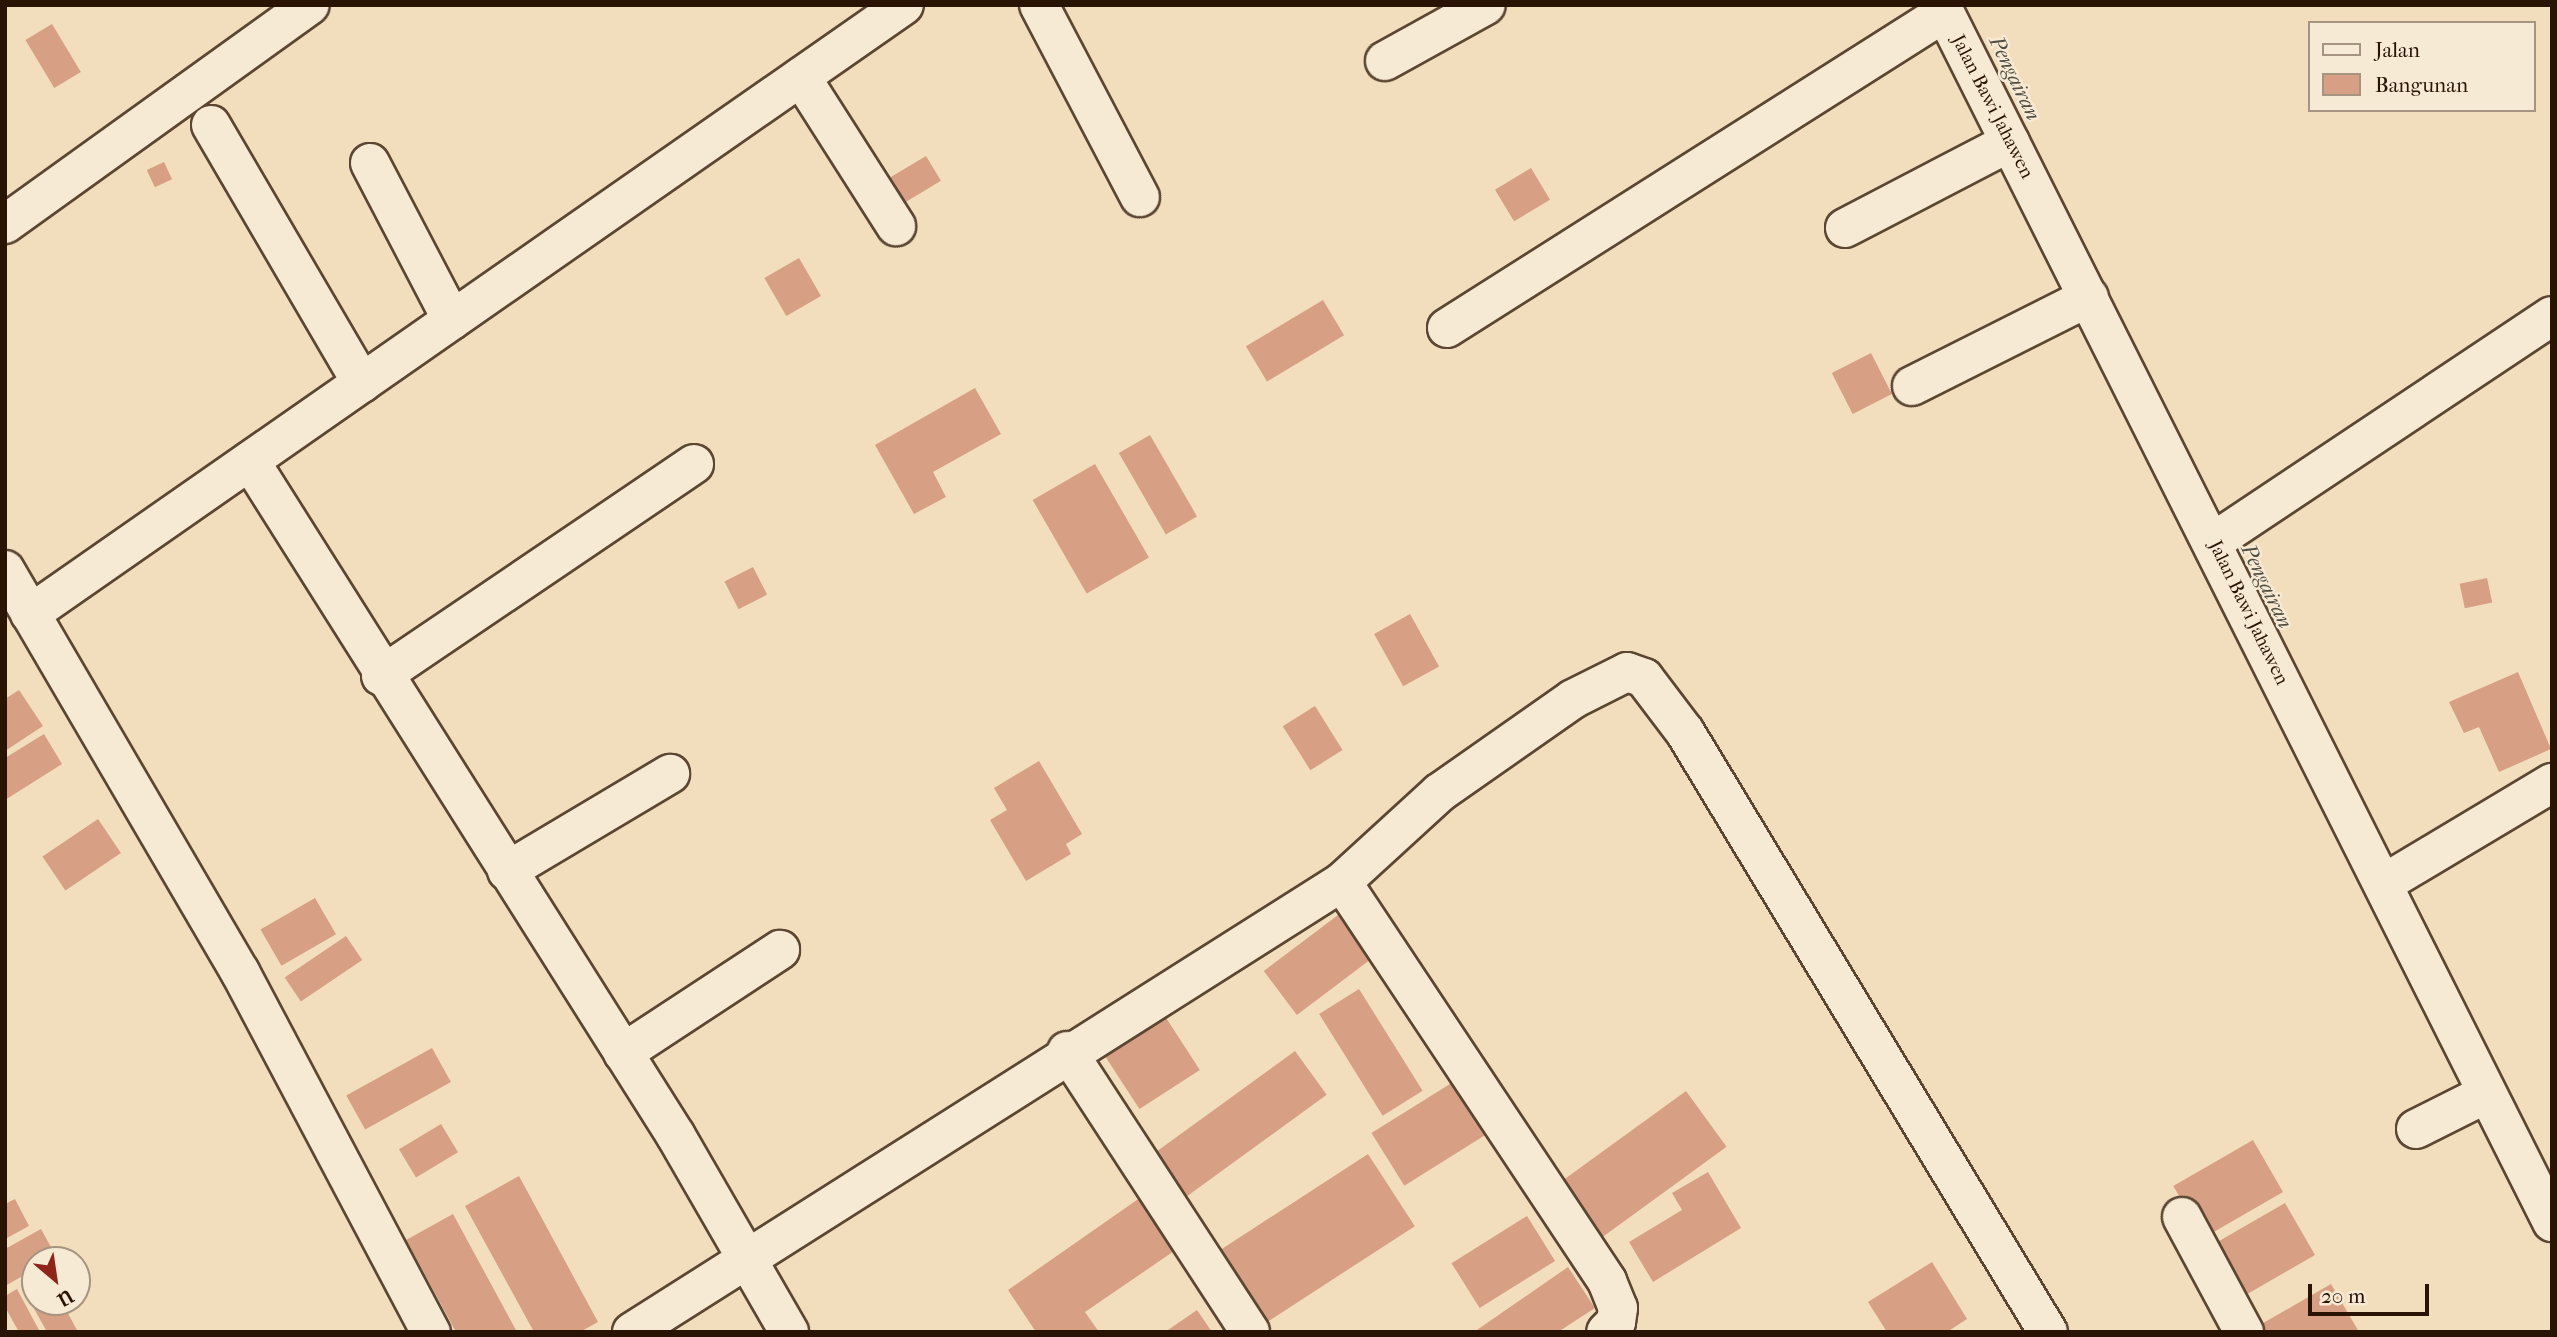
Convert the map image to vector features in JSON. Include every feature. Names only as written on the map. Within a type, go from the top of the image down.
[{"type":"street","points":[[5,225],[310,5]]},
{"type":"street","points":[[30,614],[904,5]]},
{"type":"street","points":[[1039,5],[1140,197]]},
{"type":"street","points":[[1385,61],[1486,5]]},
{"type":"street","points":[[1447,328],[1943,9]]},
{"type":"street","name":"Jalan Bawi Jahawen","points":[[1943,9],[2213,542],[2552,1222]]},
{"type":"street","points":[[802,77],[896,226]]},
{"type":"street","points":[[211,125],[362,383]]},
{"type":"street","points":[[1845,228],[2010,142]]},
{"type":"street","points":[[370,163],[452,320]]},
{"type":"street","points":[[1912,386],[2089,297]]},
{"type":"street","points":[[2213,542],[2552,316]]},
{"type":"street","points":[[250,461],[381,676],[624,1053],[789,1332]]},
{"type":"street","points":[[381,676],[694,464]]},
{"type":"street","points":[[5,570],[240,972],[431,1332]]},
{"type":"street","points":[[632,1332],[1067,1051],[1342,882],[1439,793],[1573,699],[1627,672],[1644,678],[1685,732],[2048,1332]]},
{"type":"street","points":[[507,871],[670,774]]},
{"type":"street","points":[[2383,884],[2552,783]]},
{"type":"street","points":[[1342,882],[1607,1282],[1618,1308],[1616,1322],[1606,1332]]},
{"type":"street","points":[[624,1053],[780,950]]},
{"type":"street","points":[[1067,1051],[1250,1332]]},
{"type":"street","points":[[2416,1129],[2486,1094]]},
{"type":"street","points":[[2182,1217],[2244,1332]]},
{"type":"building","points":[[52,24],[81,72],[54,88],[25,40]]},
{"type":"building","points":[[926,156],[941,181],[892,210],[877,185]]},
{"type":"building","points":[[164,162],[172,179],[155,187],[147,170]]},
{"type":"building","points":[[1531,168],[1550,200],[1514,221],[1495,190]]},
{"type":"building","points":[[799,258],[821,296],[786,316],[764,278]]},
{"type":"building","points":[[1323,300],[1344,335],[1267,381],[1246,346]]},
{"type":"building","points":[[1871,353],[1892,394],[1853,414],[1832,373]]},
{"type":"building","points":[[975,388],[1001,434],[933,472],[946,497],[914,514],[875,445]]},
{"type":"building","points":[[1150,435],[1197,516],[1166,534],[1119,453]]},
{"type":"building","points":[[1095,464],[1149,558],[1087,594],[1033,500]]},
{"type":"building","points":[[753,567],[767,595],[739,609],[724,582]]},
{"type":"building","points":[[2487,578],[2492,602],[2465,608],[2460,584]]},
{"type":"building","points":[[1410,614],[1439,666],[1403,686],[1374,634]]},
{"type":"building","points":[[2518,672],[2551,749],[2499,772],[2479,727],[2464,733],[2449,702]]},
{"type":"building","points":[[19,690],[43,726],[5,751],[5,699]]},
{"type":"building","points":[[1315,706],[1343,750],[1310,770],[1283,726]]},
{"type":"building","points":[[44,734],[62,764],[5,800],[5,758]]},
{"type":"building","points":[[1039,761],[1082,834],[1066,844],[1071,854],[1026,881],[990,820],[1007,810],[994,788]]},
{"type":"building","points":[[98,819],[121,853],[65,890],[42,856]]},
{"type":"building","points":[[315,898],[336,934],[281,966],[260,929]]},
{"type":"building","points":[[1346,909],[1379,953],[1297,1015],[1264,971]]},
{"type":"building","points":[[346,936],[362,960],[301,1001],[285,977]]},
{"type":"building","points":[[1359,989],[1423,1091],[1383,1116],[1319,1014]]},
{"type":"building","points":[[1159,1007],[1200,1070],[1139,1109],[1099,1046]]},
{"type":"building","points":[[432,1048],[451,1082],[365,1130],[346,1096]]},
{"type":"building","points":[[1295,1051],[1327,1095],[1184,1199],[1152,1155]]},
{"type":"building","points":[[1458,1079],[1491,1132],[1404,1186],[1371,1133]]},
{"type":"building","points":[[1686,1091],[1727,1147],[1599,1240],[1558,1184]]},
{"type":"building","points":[[441,1124],[458,1152],[416,1178],[399,1149]]},
{"type":"building","points":[[2253,1140],[2283,1192],[2203,1238],[2173,1186]]},
{"type":"building","points":[[1368,1154],[1415,1226],[1266,1323],[1219,1251]]},
{"type":"building","points":[[1708,1172],[1741,1228],[1653,1282],[1629,1242],[1682,1210],[1672,1193]]},
{"type":"building","points":[[519,1176],[598,1322],[580,1332],[534,1332],[465,1206]]},
{"type":"building","points":[[1144,1195],[1180,1247],[1085,1312],[1099,1332],[1036,1332],[1008,1290]]},
{"type":"building","points":[[15,1199],[29,1226],[5,1239],[5,1204]]},
{"type":"building","points":[[2285,1203],[2315,1255],[2234,1301],[2204,1250]]},
{"type":"building","points":[[453,1214],[517,1332],[456,1332],[406,1240]]},
{"type":"building","points":[[1527,1216],[1555,1261],[1480,1308],[1452,1263]]},
{"type":"building","points":[[41,1229],[50,1246],[21,1246],[21,1277],[5,1286],[5,1249]]},
{"type":"building","points":[[1932,1262],[1967,1319],[1947,1332],[1887,1332],[1868,1302]]},
{"type":"building","points":[[1568,1267],[1595,1308],[1558,1332],[1474,1332]]},
{"type":"building","points":[[2331,1284],[2359,1332],[2252,1332],[2251,1330]]},
{"type":"building","points":[[17,1289],[21,1296],[21,1316],[31,1316],[40,1332],[19,1332],[5,1307],[5,1296]]},
{"type":"building","points":[[1197,1310],[1212,1332],[1165,1332]]},
{"type":"building","points":[[38,1316],[69,1316],[78,1332],[47,1332]]},
{"type":"water label","name":"Pengairan","points":[[2015,78]]},
{"type":"water label","name":"Pengairan","points":[[2267,586]]}]
